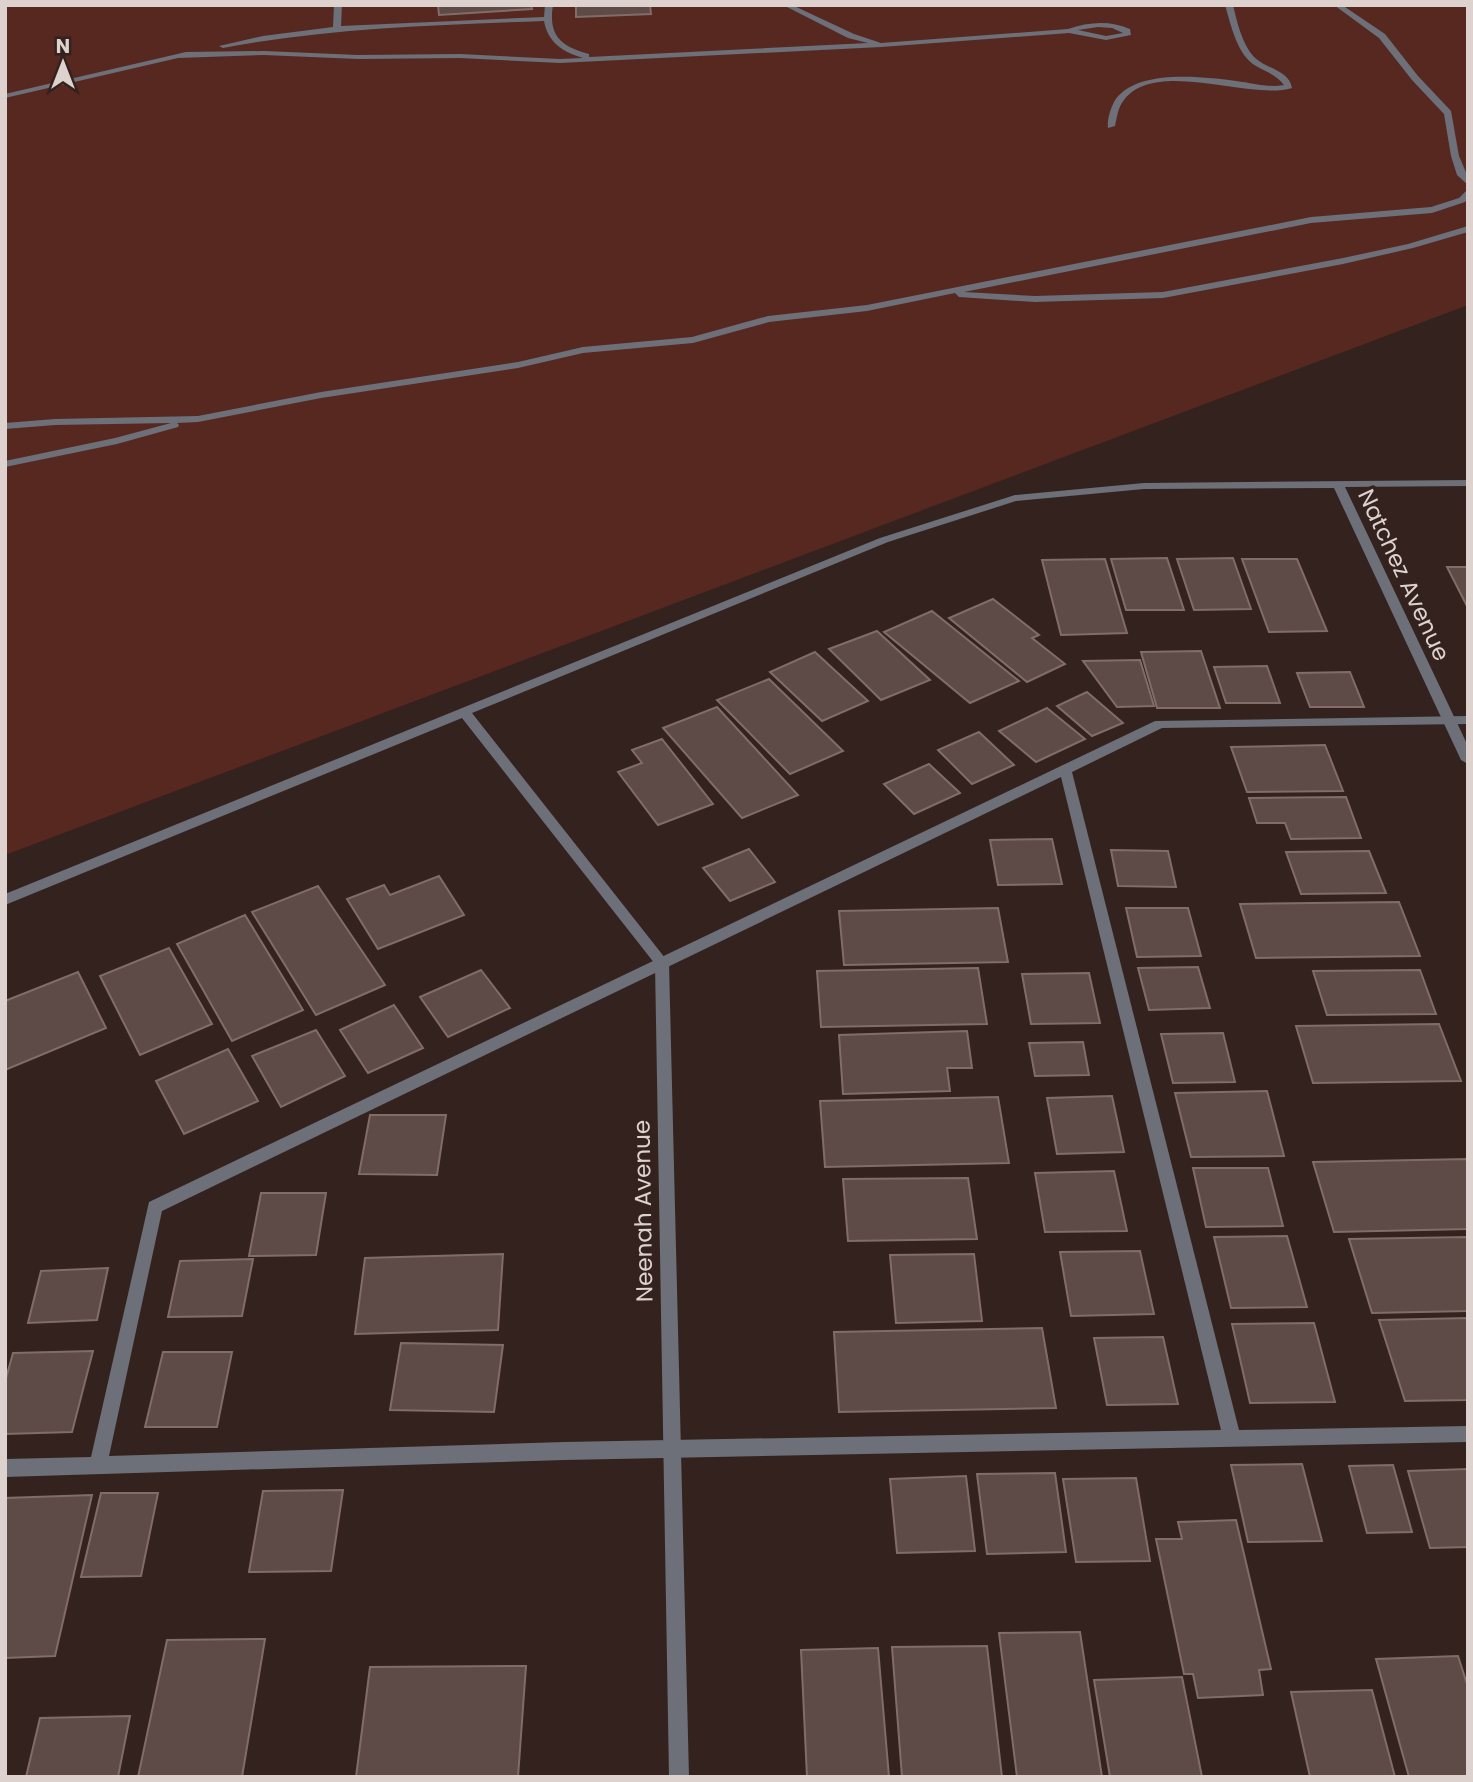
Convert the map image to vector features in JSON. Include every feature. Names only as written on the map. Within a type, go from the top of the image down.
[{"type":"street","points":[[337,29],[338,5]]},
{"type":"street","points":[[548,5],[547,31],[565,48],[598,59]]},
{"type":"street","points":[[786,5],[851,36],[881,45]]},
{"type":"street","points":[[1111,126],[1121,98],[1139,86],[1199,80],[1264,88],[1290,86],[1285,78],[1250,57],[1237,35],[1229,5]]},
{"type":"street","points":[[1337,5],[1382,36],[1415,78],[1448,113],[1455,156],[1466,178]]},
{"type":"street","points":[[5,96],[288,34],[337,29],[546,19]]},
{"type":"street","points":[[178,56],[233,52],[358,57],[460,56],[560,61],[881,45],[1069,31],[1110,24],[1127,31],[1127,35],[1107,38],[1069,31]]},
{"type":"street","points":[[5,464],[117,441],[198,419],[321,394],[518,365],[595,349],[693,340],[768,319],[867,308],[1311,220],[1432,210],[1462,200],[1468,192]]},
{"type":"street","points":[[946,292],[1035,299],[1163,295],[1343,261],[1468,229]]},
{"type":"street","points":[[5,426],[55,422],[198,419]]},
{"type":"street","points":[[5,900],[884,540],[1015,498],[1144,486],[1468,482]]},
{"type":"street","name":"Natchez Avenue","points":[[1338,484],[1468,760]]},
{"type":"street","points":[[465,713],[662,963]]},
{"type":"street","points":[[98,1465],[155,1207],[1066,772],[1160,724],[1468,720]]},
{"type":"street","points":[[1066,772],[1232,1438]]},
{"type":"street","name":"Neenah Avenue","points":[[662,963],[679,1777]]},
{"type":"street","points":[[5,1468],[672,1448],[1468,1434]]},
{"type":"shaded area","points":[[5,5],[1468,5],[1468,305],[5,855]]},
{"type":"building","points":[[438,5],[531,5],[532,9],[439,15]]},
{"type":"building","points":[[576,5],[650,5],[651,14],[576,17]]},
{"type":"building","points":[[1167,558],[1184,610],[1126,610],[1111,559]]},
{"type":"building","points":[[1233,558],[1251,609],[1194,610],[1177,559]]},
{"type":"building","points":[[1105,559],[1127,633],[1061,635],[1042,560]]},
{"type":"building","points":[[1242,559],[1297,559],[1327,631],[1269,632]]},
{"type":"building","points":[[1447,567],[1468,567],[1468,608]]},
{"type":"building","points":[[993,599],[1039,635],[1032,638],[1065,664],[1027,682],[949,618]]},
{"type":"building","points":[[932,611],[1019,681],[970,703],[884,632]]},
{"type":"building","points":[[877,631],[930,680],[881,700],[829,649]]},
{"type":"building","points":[[1201,651],[1220,708],[1157,708],[1141,652]]},
{"type":"building","points":[[815,652],[868,701],[822,721],[770,672]]},
{"type":"building","points":[[1140,660],[1154,706],[1117,707],[1083,661]]},
{"type":"building","points":[[1267,666],[1280,703],[1226,703],[1214,667]]},
{"type":"building","points":[[1350,672],[1364,707],[1310,707],[1297,673]]},
{"type":"building","points":[[769,679],[843,751],[790,774],[717,700]]},
{"type":"building","points":[[1087,692],[1123,723],[1092,736],[1057,706]]},
{"type":"building","points":[[717,707],[798,795],[742,818],[663,728]]},
{"type":"building","points":[[1047,708],[1085,739],[1036,762],[999,731]]},
{"type":"building","points":[[979,732],[1014,765],[972,784],[938,750]]},
{"type":"building","points":[[662,739],[713,804],[658,825],[618,772],[642,763],[632,750]]},
{"type":"building","points":[[1325,745],[1343,791],[1247,792],[1231,747]]},
{"type":"building","points":[[929,764],[960,793],[914,814],[884,784]]},
{"type":"building","points":[[1346,797],[1361,838],[1291,839],[1285,823],[1257,823],[1249,798]]},
{"type":"building","points":[[1052,839],[1062,884],[998,885],[990,840]]},
{"type":"building","points":[[749,849],[775,882],[730,901],[703,868]]},
{"type":"building","points":[[1111,850],[1168,851],[1176,887],[1118,886]]},
{"type":"building","points":[[1369,851],[1386,893],[1301,894],[1286,852]]},
{"type":"building","points":[[439,876],[464,915],[378,949],[347,899],[384,885],[390,895]]},
{"type":"building","points":[[318,886],[385,985],[316,1015],[252,912]]},
{"type":"building","points":[[1399,902],[1420,956],[1256,958],[1240,904]]},
{"type":"building","points":[[998,908],[1008,962],[844,965],[839,911]]},
{"type":"building","points":[[1126,908],[1188,908],[1201,956],[1137,957]]},
{"type":"building","points":[[245,915],[303,1010],[232,1041],[177,944]]},
{"type":"building","points":[[169,948],[212,1024],[140,1055],[100,976]]},
{"type":"building","points":[[1198,967],[1210,1008],[1149,1010],[1138,968]]},
{"type":"building","points":[[978,968],[987,1024],[821,1027],[817,971]]},
{"type":"building","points":[[481,970],[510,1008],[448,1037],[420,997]]},
{"type":"building","points":[[1420,970],[1436,1014],[1327,1015],[1313,971]]},
{"type":"building","points":[[78,972],[106,1028],[5,1070],[5,1001]]},
{"type":"building","points":[[1089,973],[1100,1023],[1031,1024],[1022,974]]},
{"type":"building","points":[[394,1005],[423,1048],[368,1073],[340,1030]]},
{"type":"building","points":[[1439,1024],[1461,1081],[1313,1083],[1296,1026]]},
{"type":"building","points":[[316,1030],[345,1076],[281,1107],[252,1056]]},
{"type":"building","points":[[967,1031],[972,1068],[947,1068],[950,1091],[843,1094],[839,1035]]},
{"type":"building","points":[[1223,1033],[1235,1082],[1173,1083],[1161,1034]]},
{"type":"building","points":[[1083,1042],[1089,1075],[1035,1076],[1029,1043]]},
{"type":"building","points":[[228,1049],[258,1101],[184,1134],[156,1081]]},
{"type":"building","points":[[1267,1091],[1284,1156],[1191,1157],[1175,1093]]},
{"type":"building","points":[[1112,1096],[1124,1152],[1057,1154],[1047,1098]]},
{"type":"building","points":[[998,1097],[1009,1163],[825,1167],[820,1101]]},
{"type":"building","points":[[370,1115],[446,1115],[437,1175],[359,1174]]},
{"type":"building","points":[[1468,1159],[1468,1229],[1334,1232],[1313,1162]]},
{"type":"building","points":[[1193,1168],[1268,1168],[1283,1226],[1206,1227]]},
{"type":"building","points":[[1114,1171],[1127,1231],[1045,1232],[1035,1173]]},
{"type":"building","points":[[968,1178],[977,1239],[848,1241],[843,1179]]},
{"type":"building","points":[[261,1193],[326,1193],[316,1255],[249,1256]]},
{"type":"building","points":[[1287,1236],[1307,1307],[1231,1308],[1214,1237]]},
{"type":"building","points":[[1468,1237],[1468,1311],[1372,1313],[1349,1239]]},
{"type":"building","points":[[1140,1251],[1154,1314],[1071,1316],[1060,1252]]},
{"type":"building","points":[[503,1254],[498,1330],[355,1334],[365,1258]]},
{"type":"building","points":[[974,1254],[982,1321],[896,1323],[890,1255]]},
{"type":"building","points":[[253,1259],[242,1316],[168,1317],[180,1261]]},
{"type":"building","points":[[108,1268],[97,1320],[28,1323],[41,1271]]},
{"type":"building","points":[[1468,1318],[1468,1400],[1405,1401],[1379,1320]]},
{"type":"building","points":[[1314,1323],[1335,1402],[1250,1403],[1232,1324]]},
{"type":"building","points":[[1042,1328],[1056,1408],[839,1412],[834,1332]]},
{"type":"building","points":[[1163,1337],[1178,1404],[1107,1405],[1094,1338]]},
{"type":"building","points":[[401,1343],[503,1345],[494,1412],[390,1410]]},
{"type":"building","points":[[93,1351],[72,1432],[5,1434],[5,1382],[13,1353]]},
{"type":"building","points":[[163,1352],[232,1352],[217,1427],[145,1427]]},
{"type":"building","points":[[1302,1464],[1322,1541],[1248,1542],[1231,1465]]},
{"type":"building","points":[[1393,1465],[1412,1532],[1367,1533],[1349,1466]]},
{"type":"building","points":[[1468,1469],[1468,1547],[1430,1548],[1408,1471]]},
{"type":"building","points":[[1055,1473],[1066,1552],[987,1554],[977,1474]]},
{"type":"building","points":[[966,1476],[975,1551],[897,1553],[890,1479]]},
{"type":"building","points":[[1136,1478],[1150,1561],[1076,1562],[1063,1479]]},
{"type":"building","points":[[343,1490],[331,1571],[249,1572],[263,1491]]},
{"type":"building","points":[[101,1493],[158,1493],[141,1576],[81,1577]]},
{"type":"building","points":[[92,1495],[55,1656],[5,1658],[5,1498]]},
{"type":"building","points":[[1236,1520],[1271,1669],[1259,1670],[1263,1695],[1198,1698],[1193,1674],[1184,1674],[1156,1539],[1182,1539],[1178,1522]]},
{"type":"building","points":[[1080,1632],[1102,1777],[1017,1777],[999,1633]]},
{"type":"building","points":[[265,1639],[242,1777],[138,1777],[167,1640]]},
{"type":"building","points":[[987,1646],[1002,1777],[902,1777],[892,1647]]},
{"type":"building","points":[[878,1648],[889,1777],[807,1777],[801,1650]]},
{"type":"building","points":[[1458,1656],[1468,1687],[1468,1777],[1409,1777],[1376,1659]]},
{"type":"building","points":[[526,1666],[518,1777],[356,1777],[370,1667]]},
{"type":"building","points":[[1182,1677],[1202,1777],[1110,1777],[1094,1680]]},
{"type":"building","points":[[1372,1690],[1395,1777],[1310,1777],[1291,1692]]},
{"type":"building","points":[[130,1716],[118,1777],[26,1777],[40,1718]]}]
